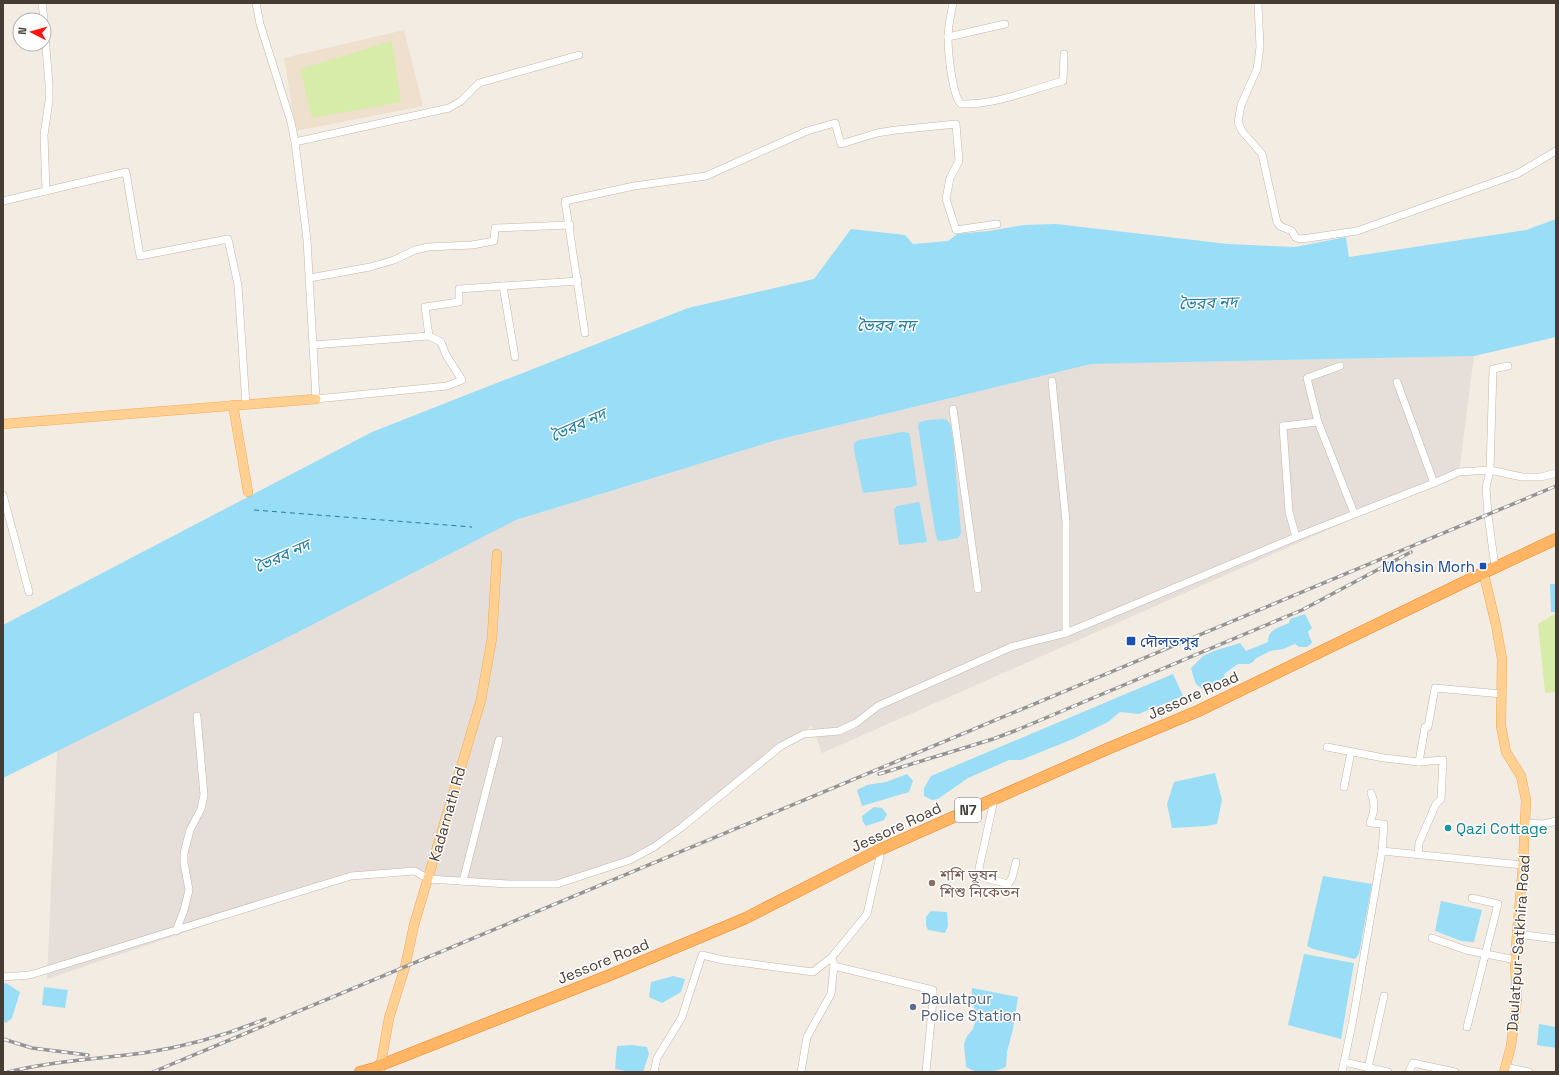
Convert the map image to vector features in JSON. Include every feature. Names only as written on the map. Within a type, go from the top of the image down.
[{"type":"highway","name":"Jessore Road","points":[[379,1068],[610,975],[746,918],[879,850],[1106,749],[1198,711],[1556,539]]},
{"type":"highway","name":"Jessore Road","points":[[360,1072],[410,1060],[646,966],[746,924],[880,856],[993,805],[1244,696],[1556,545]]},
{"type":"main road","points":[[3,424],[316,399]]},
{"type":"main road","points":[[233,406],[248,492]]},
{"type":"main road","name":"Kadarnath Rd","points":[[379,1068],[389,1018],[405,967],[414,925],[481,700],[492,638],[497,554]]},
{"type":"main road","name":"Daulatpur-Satkhira Road","points":[[1484,579],[1496,625],[1502,659],[1501,726],[1506,752],[1521,776],[1526,800],[1523,865],[1517,934],[1517,998],[1511,1046],[1505,1069]]},
{"type":"street","points":[[256,3],[260,24],[291,122],[295,142],[310,278],[313,345],[316,399],[447,386],[462,380],[446,355],[442,342],[429,336],[313,345]]},
{"type":"street","points":[[953,3],[948,37],[952,75],[958,99],[961,104],[973,104],[1006,98],[1063,81],[1064,54]]},
{"type":"street","points":[[1258,3],[1260,47],[1257,69],[1241,105],[1238,122],[1242,131],[1262,154],[1277,222],[1280,226],[1287,227],[1292,231],[1295,237],[1300,239],[1357,231],[1517,174],[1556,151]]},
{"type":"street","points":[[948,37],[1005,24]]},
{"type":"street","points":[[46,52],[49,101],[44,135],[46,191]]},
{"type":"street","points":[[295,142],[449,108],[461,102],[479,83],[579,55]]},
{"type":"street","points":[[585,332],[570,225],[565,201],[634,186],[706,176],[807,131],[835,123],[841,144],[877,133],[956,124],[959,160],[950,178],[946,199],[956,230],[997,224]]},
{"type":"street","points":[[3,201],[126,172],[140,256],[228,239],[238,285],[246,405]]},
{"type":"street","points":[[310,278],[370,267],[394,260],[415,250],[428,247],[485,244],[494,241],[495,228],[570,225]]},
{"type":"street","points":[[429,336],[425,307],[459,302],[459,289],[578,281]]},
{"type":"street","points":[[503,286],[515,357]]},
{"type":"street","points":[[1340,366],[1307,378],[1318,422],[1354,513]]},
{"type":"street","points":[[1495,567],[1486,488],[1490,470],[1493,369],[1508,366]]},
{"type":"street","points":[[1052,381],[1066,522],[1066,633]]},
{"type":"street","points":[[1398,382],[1434,483]]},
{"type":"street","points":[[953,409],[978,589]]},
{"type":"street","points":[[1296,536],[1289,512],[1283,426],[1318,422]]},
{"type":"street","points":[[3,977],[30,975],[351,876],[415,871],[428,879],[508,884],[557,884],[630,860],[654,847],[781,746],[792,740],[804,734],[839,731],[856,723],[878,706],[1011,647],[1066,633],[1296,536],[1459,472],[1490,470],[1522,477],[1541,477],[1556,473]]},
{"type":"street","points":[[3,495],[29,592]]},
{"type":"street","points":[[1419,762],[1425,727],[1428,727],[1435,688],[1502,694]]},
{"type":"street","points":[[176,930],[184,910],[189,890],[184,863],[184,854],[190,830],[201,809],[204,795],[197,716]]},
{"type":"street","points":[[463,880],[498,740]]},
{"type":"street","points":[[1327,747],[1384,758],[1419,762],[1443,760],[1441,799],[1436,804],[1419,843],[1418,855]]},
{"type":"street","points":[[1344,787],[1351,752]]},
{"type":"street","points":[[1342,1072],[1353,1019],[1382,851],[1384,824],[1370,823],[1374,811],[1374,800],[1371,793]]},
{"type":"street","points":[[993,805],[979,868],[982,877],[1008,884],[1012,878],[1016,862]]},
{"type":"street","points":[[1525,823],[1544,824],[1556,820]]},
{"type":"street","points":[[1382,851],[1523,865]]},
{"type":"street","points":[[654,1072],[657,1058],[682,1018],[686,1001],[702,955],[723,960],[813,972],[832,957],[867,914],[880,856]]},
{"type":"street","points":[[1467,1027],[1498,904],[1472,898]]},
{"type":"street","points":[[1517,934],[1556,940]]},
{"type":"street","points":[[1432,938],[1466,950],[1516,960]]},
{"type":"street","points":[[800,1072],[807,1037],[831,994],[834,966],[832,957]]},
{"type":"street","points":[[834,966],[933,990],[926,1072]]},
{"type":"street","points":[[1368,1068],[1384,996]]},
{"type":"street","points":[[1344,1062],[1388,1072]]},
{"type":"street","points":[[1409,1072],[1413,1063],[1455,1072]]},
{"type":"street","points":[[1505,1069],[1529,1072]]},
{"type":"shaded area","points":[[404,30],[423,106],[296,131],[284,58]]},
{"type":"shaded area","points":[[1474,356],[1459,472],[822,753],[812,726],[781,746],[682,827],[630,860],[546,884],[463,881],[415,871],[351,876],[47,979],[57,751],[516,520],[777,440],[1091,364]]},
{"type":"green space","points":[[392,41],[401,102],[312,118],[300,69]]},
{"type":"green space","points":[[1553,615],[1556,616],[1556,692],[1545,693],[1538,624]]},
{"type":"water","name":"ভৈরব নদ","points":[[1556,219],[1556,337],[1474,356],[1091,364],[777,440],[516,520],[298,632],[3,778],[3,625],[372,432],[688,308],[814,279],[851,229],[905,235],[913,244],[948,241],[957,234],[989,231],[1024,225],[1056,224],[1228,244],[1295,247],[1346,237],[1349,257],[1526,230]]},
{"type":"water","points":[[945,419],[950,423],[953,439],[961,533],[958,538],[942,541],[937,540],[935,531],[918,426],[920,422],[927,420]]},
{"type":"water","points":[[903,432],[909,433],[917,485],[912,487],[863,493],[854,450],[854,443],[859,440]]},
{"type":"water","points":[[919,502],[927,542],[899,545],[894,510],[897,506]]},
{"type":"water","points":[[1550,584],[1556,584],[1556,612],[1551,612]]},
{"type":"water","points":[[1305,614],[1312,628],[1308,632],[1312,643],[1307,647],[1299,647],[1295,644],[1283,649],[1270,651],[1249,664],[1238,664],[1224,674],[1225,678],[1214,682],[1216,691],[1199,687],[1195,682],[1191,668],[1203,656],[1240,643],[1246,651],[1268,642],[1270,634],[1274,630],[1289,623],[1290,619]]},
{"type":"water","points":[[1173,674],[1183,696],[1139,714],[1120,712],[1108,722],[1073,739],[1021,760],[1009,760],[968,778],[938,799],[932,800],[924,796],[924,788],[931,776]]},
{"type":"water","points":[[1215,773],[1222,800],[1217,824],[1172,828],[1167,804],[1174,782]]},
{"type":"water","points":[[907,774],[913,781],[909,792],[862,806],[857,790],[867,785],[886,782]]},
{"type":"water","points":[[874,807],[882,808],[887,814],[884,820],[866,826],[863,822],[862,816]]},
{"type":"water","points":[[1323,876],[1372,884],[1359,954],[1355,959],[1313,949],[1307,946]]},
{"type":"water","points":[[1441,901],[1482,910],[1474,942],[1461,941],[1435,931]]},
{"type":"water","points":[[931,911],[947,912],[948,926],[945,933],[928,930],[926,925],[926,917]]},
{"type":"water","points":[[1304,954],[1354,963],[1341,1039],[1288,1025]]},
{"type":"water","points":[[673,976],[685,979],[681,992],[662,1003],[649,997],[651,982]]},
{"type":"water","points":[[6,983],[20,992],[12,1018],[6,1023],[3,1021],[3,984]]},
{"type":"water","points":[[44,987],[68,990],[65,1008],[42,1005]]},
{"type":"water","points":[[972,988],[1018,997],[1013,1029],[1007,1052],[1006,1067],[991,1072],[971,1070],[966,1067],[964,1044],[967,1036],[973,1029],[977,1016],[971,999]]},
{"type":"water","points":[[1539,1024],[1556,1027],[1556,1048],[1537,1045]]},
{"type":"water","points":[[631,1045],[647,1047],[649,1054],[643,1072],[631,1072],[615,1069],[617,1046]]},
{"type":"ferry route","points":[[254,510],[472,527]]},
{"type":"railway","points":[[153,1072],[1556,486]]},
{"type":"railway","points":[[879,774],[993,739],[1017,730],[1302,610],[1411,552]]},
{"type":"railway","points":[[8,1072],[58,1063],[143,1053],[190,1044],[221,1035],[265,1019]]},
{"type":"railway","points":[[3,1039],[32,1048],[88,1055]]},
{"type":"place","name":"Mohsin Morh","points":[[1483,566]]},
{"type":"place","name":"দৌলতপুর","points":[[1131,641]]},
{"type":"place","name":"Qazi Cottage","points":[[1448,828]]},
{"type":"place","name":"শশি ভূষন শিশু নিকেতন","points":[[932,883]]},
{"type":"place","name":"Daulatpur Police Station","points":[[913,1007]]}]
